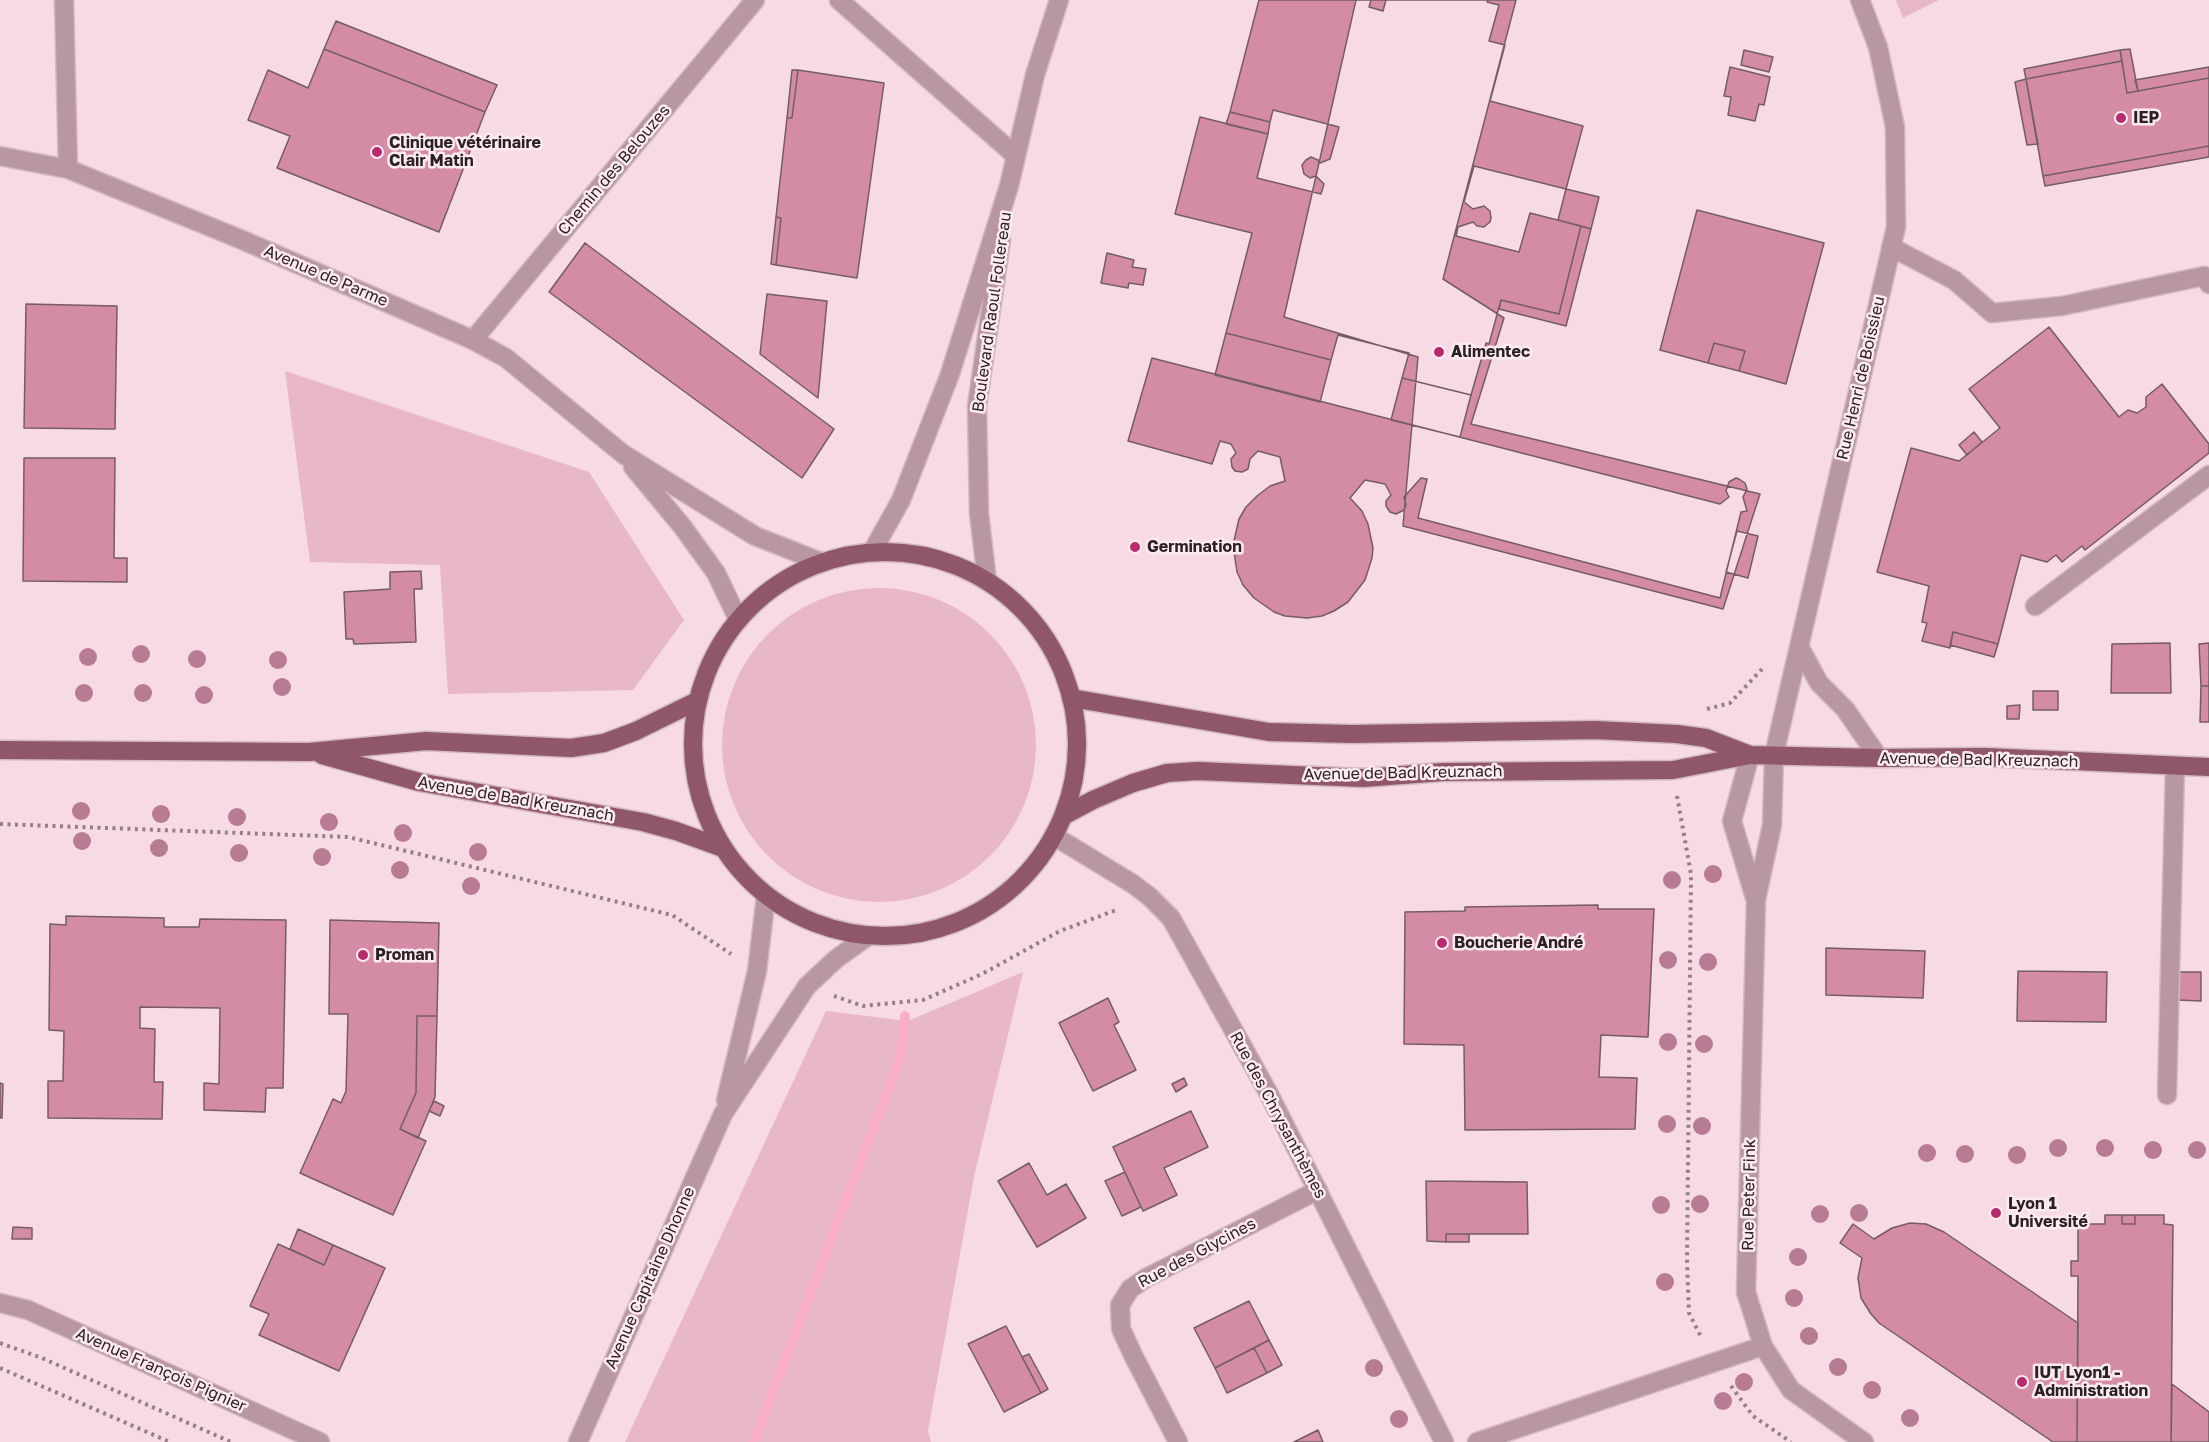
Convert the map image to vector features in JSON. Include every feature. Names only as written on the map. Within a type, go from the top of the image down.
[{"type":"main road","points":[[872,552],[932,557],[987,581],[1025,613],[1053,652],[1071,698],[1077,738],[1074,777],[1064,816],[1054,836],[1028,872],[995,902],[956,924],[913,935],[868,936],[814,923],[766,896],[743,874],[723,848],[705,814],[695,777],[692,739],[697,701],[712,658],[738,619],[775,585],[821,562],[872,552]]},
{"type":"main road","name":"Avenue de Bad Kreuznach","points":[[1071,698],[1269,732],[1352,734],[1595,730],[1706,738],[1750,755]]},
{"type":"main road","name":"Avenue de Bad Kreuznach","points":[[0,750],[309,752],[426,741],[572,748],[604,743],[636,731],[697,701]]},
{"type":"main road","name":"Avenue de Bad Kreuznach","points":[[309,752],[419,782],[643,822],[723,848]]},
{"type":"main road","name":"Avenue de Bad Kreuznach","points":[[1064,816],[1093,800],[1167,772],[1363,777],[1443,772],[1673,770],[1750,755],[1879,758],[1985,756],[2209,767]]},
{"type":"street","points":[[64,0],[68,169]]},
{"type":"street","name":"Chemin des Belouzes","points":[[473,340],[755,0]]},
{"type":"street","points":[[839,0],[1016,156]]},
{"type":"street","name":"Boulevard Raoul Follereau","points":[[872,552],[902,500],[950,374],[1009,186],[1035,75],[1059,0]]},
{"type":"street","name":"Rue Henri de Boissieu","points":[[1774,755],[1896,227],[1896,127],[1878,47],[1860,0]]},
{"type":"street","name":"Avenue de Parme","points":[[0,156],[68,169],[240,239],[473,340],[507,358],[622,454],[755,536],[821,562]]},
{"type":"street","name":"Boulevard Raoul Follereau","points":[[987,581],[979,513],[977,406],[1009,186]]},
{"type":"street","points":[[1891,247],[1954,280],[1992,313],[2062,306],[2205,276],[2209,284]]},
{"type":"street","name":"Avenue de Parme","points":[[622,454],[682,526],[716,573],[738,619]]},
{"type":"street","points":[[2035,606],[2209,475]]},
{"type":"street","points":[[1800,648],[1819,683],[1845,709],[1879,758]]},
{"type":"street","name":"Rue Peter Fink","points":[[1750,755],[1732,821],[1756,900]]},
{"type":"street","name":"Rue Peter Fink","points":[[1774,755],[1772,825],[1756,900],[1746,1292],[1763,1346],[1791,1390],[1864,1442]]},
{"type":"street","points":[[2167,1095],[2175,766]]},
{"type":"street","name":"Rue des Chrysanthèmes","points":[[1054,836],[1133,884],[1171,918],[1269,1094],[1444,1442]]},
{"type":"street","name":"Avenue Capitaine Dhonne","points":[[723,1114],[758,971],[766,896]]},
{"type":"street","name":"Avenue Capitaine Dhonne","points":[[578,1442],[723,1114],[807,986],[836,959],[868,936]]},
{"type":"street","name":"Rue des Glycines","points":[[1178,1442],[1132,1355],[1121,1329],[1120,1305],[1130,1289],[1146,1278],[1318,1190]]},
{"type":"street","name":"Avenue François Pignier","points":[[0,1303],[28,1310],[320,1442]]},
{"type":"street","points":[[1478,1442],[1763,1346]]},
{"type":"path","points":[[1691,736],[1697,712],[1730,703],[1763,670],[1767,659]]},
{"type":"path","points":[[1673,770],[1692,874],[1687,1262],[1689,1313],[1713,1362],[1753,1416],[1791,1442]]},
{"type":"path","points":[[0,824],[348,837],[672,915],[758,971]]},
{"type":"path","points":[[807,986],[862,1006],[923,1000],[982,974],[1060,931],[1150,897]]},
{"type":"path","points":[[0,1343],[42,1358],[231,1442]]},
{"type":"path","points":[[0,1368],[170,1442]]},
{"type":"shaded area","points":[[1896,0],[1939,0],[1903,18]]},
{"type":"shaded area","points":[[285,371],[589,472],[684,620],[633,690],[448,694],[440,565],[310,562]]},
{"type":"shaded area","points":[[879,588],[910,591],[939,600],[966,614],[990,634],[1010,658],[1024,685],[1033,714],[1036,745],[1033,776],[1024,805],[1010,832],[990,856],[966,876],[939,890],[910,899],[879,902],[848,899],[819,890],[792,876],[768,856],[748,832],[734,805],[725,776],[722,745],[725,714],[734,685],[748,658],[768,634],[792,614],[819,600],[848,591]]},
{"type":"shaded area","points":[[1023,972],[974,1177],[928,1431],[931,1442],[625,1442],[826,1011],[908,1021]]},
{"type":"building","points":[[1259,0],[1371,0],[1369,7],[1383,11],[1386,0],[1488,0],[1487,2],[1499,5],[1489,41],[1505,45],[1490,101],[1583,126],[1566,189],[1474,166],[1464,202],[1473,209],[1484,206],[1490,211],[1490,222],[1484,227],[1477,226],[1473,222],[1458,227],[1456,236],[1519,252],[1530,213],[1581,226],[1559,314],[1501,300],[1489,344],[1486,343],[1471,395],[1402,378],[1409,353],[1338,335],[1331,360],[1226,333],[1252,233],[1175,214],[1200,117],[1268,134],[1257,178],[1321,194],[1324,184],[1316,176],[1310,178],[1304,174],[1302,165],[1311,157],[1320,163],[1330,159],[1339,127],[1273,110],[1270,122],[1230,112]]},
{"type":"building","points":[[1356,0],[1516,0],[1443,279],[1504,318],[1471,424],[1760,494],[1723,609],[1403,526],[1418,357],[1284,317]]},
{"type":"building","points":[[336,21],[497,85],[485,112],[324,49]]},
{"type":"building","name":"Clinique vétérinaire Clair Matin","points":[[324,49],[485,112],[439,232],[277,168],[290,136],[248,120],[268,70],[308,88]]},
{"type":"building","points":[[2130,49],[2138,91],[2127,93],[2120,50]]},
{"type":"building","points":[[1744,50],[1773,57],[1769,72],[1741,65]]},
{"type":"building","points":[[2120,50],[2122,61],[2026,79],[2024,69]]},
{"type":"building","name":"IEP","points":[[2122,61],[2127,93],[2209,78],[2209,146],[2043,176],[2026,79]]},
{"type":"building","points":[[1730,67],[1770,77],[1764,105],[1759,104],[1755,121],[1728,115],[1731,97],[1724,96]]},
{"type":"building","points":[[2209,67],[2209,78],[2138,91],[2135,80]]},
{"type":"building","points":[[792,70],[798,70],[792,118],[787,118]]},
{"type":"building","points":[[798,70],[884,83],[857,278],[776,265],[781,218],[776,217],[787,118],[792,118]]},
{"type":"building","points":[[2026,79],[2038,144],[2027,145],[2015,82]]},
{"type":"building","points":[[1230,112],[1270,122],[1268,134],[1226,124]]},
{"type":"building","points":[[2209,146],[2209,157],[2045,186],[2043,176]]},
{"type":"building","points":[[1566,189],[1599,197],[1591,229],[1558,220]]},
{"type":"building","points":[[1697,210],[1824,243],[1786,384],[1739,371],[1745,351],[1714,343],[1708,363],[1660,350]]},
{"type":"building","points":[[776,217],[781,218],[776,265],[771,264]]},
{"type":"building","points":[[1581,226],[1591,229],[1566,326],[1499,309],[1501,300],[1559,314]]},
{"type":"building","points":[[585,243],[834,429],[802,478],[549,292]]},
{"type":"building","points":[[1107,253],[1134,260],[1132,267],[1146,269],[1143,285],[1129,283],[1128,288],[1101,283]]},
{"type":"building","points":[[767,294],[827,301],[818,398],[760,354]]},
{"type":"building","points":[[26,304],[117,306],[115,429],[24,428]]},
{"type":"building","points":[[2049,327],[2119,417],[2128,410],[2137,413],[2146,407],[2146,397],[2162,384],[2209,444],[2209,453],[2085,550],[2082,546],[2062,562],[2056,555],[2047,562],[2021,555],[1998,644],[1953,632],[1950,648],[1922,641],[1927,623],[1922,622],[1929,586],[1877,572],[1911,448],[1959,461],[2000,428],[1969,389]]},
{"type":"building","points":[[1226,333],[1331,360],[1320,402],[1215,375]]},
{"type":"building","points":[[1714,343],[1745,351],[1739,371],[1708,363]]},
{"type":"building","points":[[1152,358],[1720,504],[1729,497],[1726,491],[1729,482],[1736,478],[1739,479],[1745,483],[1747,489],[1743,497],[1747,511],[1741,512],[1720,598],[1418,518],[1427,479],[1421,478],[1404,497],[1406,505],[1404,510],[1396,514],[1390,512],[1386,506],[1386,501],[1391,495],[1385,484],[1365,480],[1350,498],[1362,511],[1368,524],[1373,548],[1365,580],[1348,602],[1322,616],[1307,618],[1285,616],[1274,612],[1254,598],[1243,585],[1237,572],[1233,545],[1239,519],[1246,507],[1270,486],[1285,481],[1280,457],[1258,451],[1250,459],[1248,469],[1242,472],[1235,471],[1232,467],[1231,459],[1236,453],[1231,444],[1220,441],[1212,464],[1128,441]]},
{"type":"building","points":[[1402,378],[1471,395],[1460,437],[1391,420]]},
{"type":"building","points":[[1974,432],[1982,442],[1967,455],[1959,445]]},
{"type":"building","points":[[24,458],[115,458],[114,558],[127,558],[127,582],[23,581]]},
{"type":"building","points":[[1737,531],[1758,536],[1748,578],[1726,572]]},
{"type":"building","points":[[421,571],[422,589],[414,589],[416,642],[354,644],[353,639],[346,639],[344,592],[390,589],[390,572]]},
{"type":"building","points":[[1953,632],[1998,644],[1994,657],[1950,645]]},
{"type":"building","points":[[2170,643],[2171,693],[2111,693],[2112,644]]},
{"type":"building","points":[[2209,643],[2209,686],[2201,686],[2199,644]]},
{"type":"building","points":[[2201,686],[2209,686],[2209,722],[2200,722]]},
{"type":"building","points":[[2033,691],[2058,691],[2058,710],[2033,710]]},
{"type":"building","points":[[2020,705],[2019,719],[2007,719],[2007,706]]},
{"type":"building","points":[[1598,905],[1598,909],[1654,909],[1648,1037],[1601,1035],[1599,1077],[1637,1078],[1635,1129],[1465,1130],[1464,1045],[1404,1044],[1405,912],[1465,911],[1465,907]]},
{"type":"building","points":[[66,916],[164,918],[164,927],[199,927],[200,919],[286,920],[283,1088],[266,1088],[265,1112],[204,1110],[204,1083],[219,1084],[220,1008],[140,1007],[140,1028],[155,1029],[154,1082],[163,1082],[162,1119],[48,1118],[48,1081],[63,1081],[64,1031],[49,1030],[50,924],[66,925]]},
{"type":"building","points":[[330,920],[439,923],[437,1016],[417,1016],[416,1093],[400,1129],[426,1141],[393,1215],[300,1173],[333,1099],[341,1103],[346,1091],[348,1014],[329,1014]]},
{"type":"building","points":[[1826,948],[1925,951],[1923,998],[1826,995]]},
{"type":"building","points":[[2018,971],[2107,972],[2106,1022],[2017,1021]]},
{"type":"building","points":[[2177,972],[2201,972],[2201,1001],[2177,1000]]},
{"type":"building","points":[[1108,998],[1119,1022],[1114,1025],[1136,1070],[1093,1091],[1059,1023]]},
{"type":"building","points":[[417,1016],[437,1016],[435,1097],[418,1138],[400,1129],[416,1093]]},
{"type":"building","points":[[1184,1078],[1187,1085],[1176,1092],[1172,1084]]},
{"type":"building","points":[[0,1083],[3,1084],[2,1118],[0,1118]]},
{"type":"building","points":[[434,1101],[444,1106],[440,1116],[429,1111]]},
{"type":"building","points":[[1191,1111],[1208,1147],[1164,1168],[1177,1195],[1143,1211],[1113,1147]]},
{"type":"building","points":[[1029,1163],[1047,1195],[1066,1184],[1086,1218],[1037,1247],[998,1181]]},
{"type":"building","points":[[1125,1172],[1141,1207],[1122,1216],[1105,1181]]},
{"type":"building","points":[[1426,1181],[1527,1182],[1528,1234],[1446,1234],[1446,1242],[1427,1241]]},
{"type":"building","points":[[2105,1215],[2122,1215],[2122,1224],[2135,1224],[2135,1215],[2164,1215],[2164,1224],[2173,1225],[2171,1442],[2077,1442],[2078,1276],[2071,1276],[2071,1261],[2078,1261],[2078,1224],[2105,1224]]},
{"type":"building","points":[[2122,1215],[2135,1215],[2135,1224],[2122,1224]]},
{"type":"building","name":"IUT Lyon1 - Administration","points":[[1910,1223],[1926,1224],[1944,1232],[2078,1323],[2077,1442],[2053,1442],[1879,1323],[1871,1314],[1861,1298],[1858,1278],[1862,1258],[1840,1243],[1853,1224],[1874,1239],[1892,1228]]},
{"type":"building","points":[[13,1227],[32,1228],[32,1239],[12,1239]]},
{"type":"building","points":[[298,1229],[333,1245],[324,1265],[290,1249]]},
{"type":"building","points":[[1446,1234],[1469,1234],[1469,1242],[1446,1242]]},
{"type":"building","points":[[278,1244],[324,1265],[333,1245],[385,1268],[339,1371],[259,1335],[269,1314],[250,1306]]},
{"type":"building","points":[[1249,1301],[1269,1340],[1215,1368],[1194,1328]]},
{"type":"building","points":[[1006,1326],[1041,1393],[1004,1412],[968,1344]]},
{"type":"building","points":[[1269,1340],[1282,1365],[1267,1373],[1254,1348]]},
{"type":"building","points":[[1254,1348],[1267,1373],[1227,1393],[1215,1368]]},
{"type":"building","points":[[1029,1354],[1048,1389],[1041,1393],[1022,1357]]},
{"type":"building","points":[[2172,1384],[2209,1412],[2209,1442],[2171,1442]]},
{"type":"building","points":[[1318,1430],[1323,1442],[1294,1442]]},
{"type":"waterway","points":[[754,1442],[901,1056],[905,1016]]},
{"type":"place","name":"IEP","points":[[2121,118]]},
{"type":"place","name":"Clinique vétérinaire Clair Matin","points":[[377,152]]},
{"type":"place","name":"Alimentec","points":[[1439,352]]},
{"type":"place","name":"Germination","points":[[1135,547]]},
{"type":"place","name":"Boucherie André","points":[[1442,943]]},
{"type":"place","name":"Proman","points":[[363,955]]},
{"type":"place","name":"Lyon 1 Université","points":[[1996,1213]]},
{"type":"place","name":"IUT Lyon1 - Administration","points":[[2022,1382]]}]
